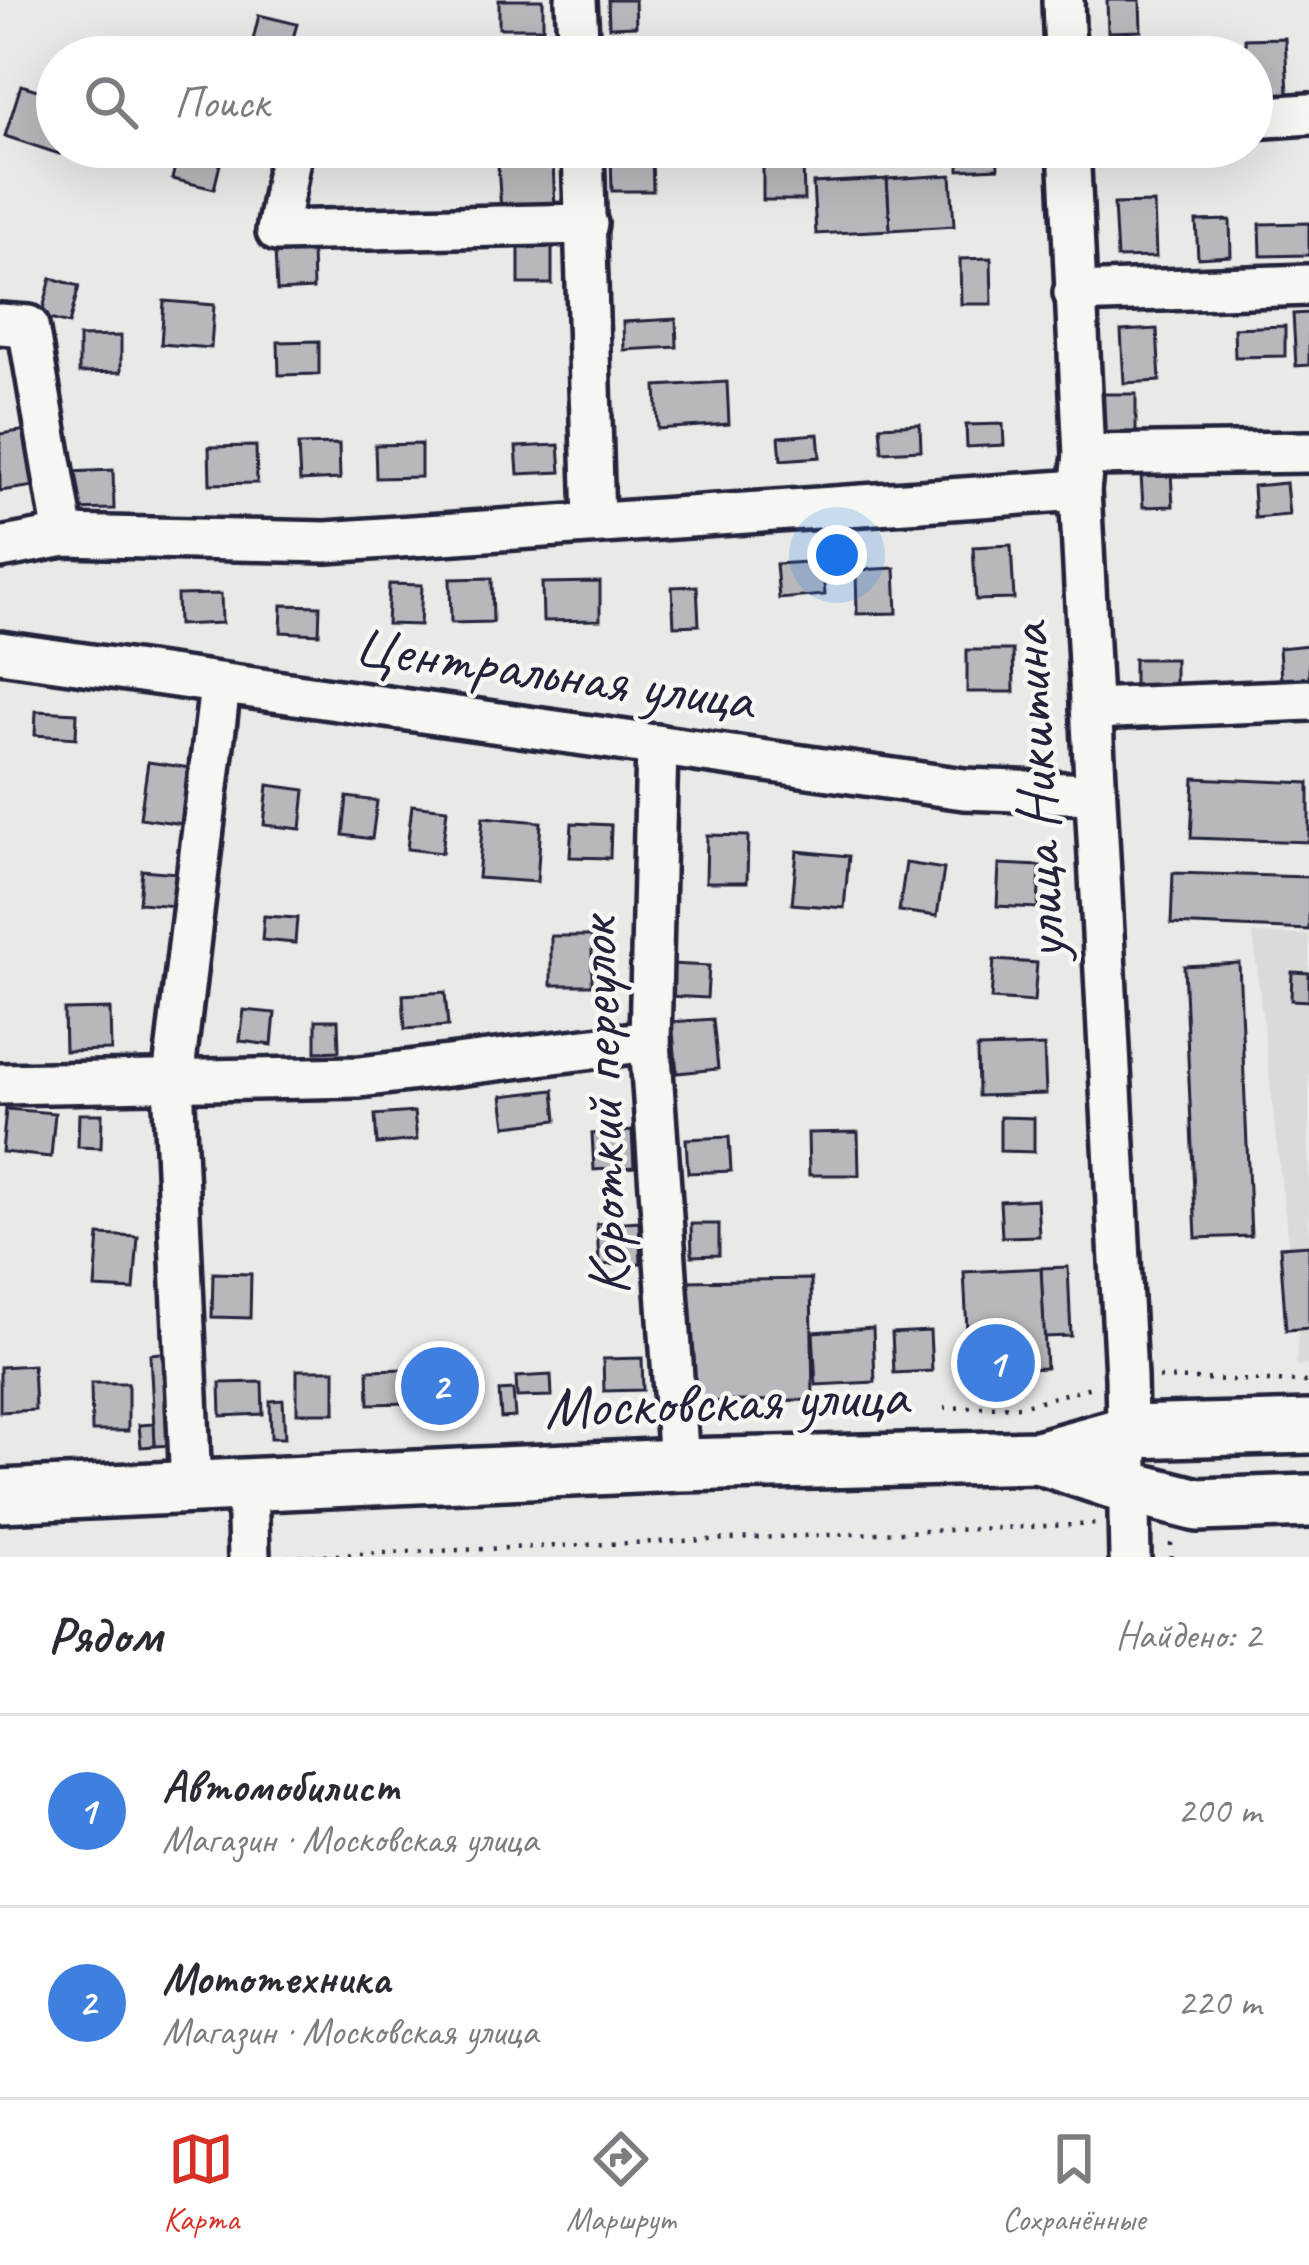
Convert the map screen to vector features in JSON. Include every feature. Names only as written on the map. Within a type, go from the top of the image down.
[{"type":"main road","name":"Московская улица","points":[[0,1496],[679,1465],[1038,1457],[1128,1432],[1309,1427]]},
{"type":"main road","points":[[1038,1457],[1128,1523],[1198,1505],[1309,1501]]},
{"type":"street","points":[[576,0],[578,36]]},
{"type":"street","points":[[1063,0],[1064,36]]},
{"type":"street","points":[[1273,117],[1309,114]]},
{"type":"street","points":[[288,168],[277,231],[587,224]]},
{"type":"street","points":[[584,168],[594,522]]},
{"type":"street","name":"улица Никитина","points":[[1070,168],[1093,794],[1128,1432],[1128,1523]]},
{"type":"street","points":[[1074,293],[1309,285]]},
{"type":"street","points":[[0,324],[28,326],[64,536]]},
{"type":"street","name":"Центральная улица","points":[[0,548],[64,536],[326,542],[594,522],[1309,452]]},
{"type":"street","name":"Центральная улица","points":[[0,652],[964,789],[1093,794]]},
{"type":"street","points":[[191,1486],[172,1080],[220,686]]},
{"type":"street","points":[[1091,709],[1309,700]]},
{"type":"street","name":"Короткий переулок","points":[[657,745],[650,1041],[679,1465]]},
{"type":"street","points":[[0,1084],[360,1078],[650,1041]]},
{"type":"street","points":[[247,1483],[249,1557]]},
{"type":"path","points":[[288,1557],[1128,1523],[1171,1544],[1171,1557]]},
{"type":"shaded area","points":[[1253,934],[1309,935],[1309,1365],[1296,1366],[1298,1329]]},
{"type":"building","points":[[499,0],[543,0],[543,28],[499,28]]},
{"type":"building","points":[[608,0],[635,0],[636,26],[609,27]]},
{"type":"building","points":[[1107,0],[1140,0],[1141,31],[1108,32]]},
{"type":"building","points":[[259,15],[297,24],[294,36],[254,36]]},
{"type":"building","points":[[1273,38],[1285,38],[1288,93],[1273,93]]},
{"type":"building","points":[[21,85],[36,90],[36,146],[5,136]]},
{"type":"building","points":[[175,168],[219,168],[214,189],[172,179]]},
{"type":"building","points":[[498,168],[553,168],[555,209],[501,211]]},
{"type":"building","points":[[611,168],[652,168],[653,191],[612,191]]},
{"type":"building","points":[[763,168],[803,168],[804,200],[763,200]]},
{"type":"building","points":[[951,175],[954,226],[890,230],[887,179]]},
{"type":"building","points":[[887,179],[890,230],[816,234],[813,183]]},
{"type":"building","points":[[1154,203],[1156,257],[1117,258],[1114,204]]},
{"type":"building","points":[[1230,220],[1231,256],[1198,258],[1196,221]]},
{"type":"building","points":[[1309,223],[1309,255],[1261,256],[1260,224]]},
{"type":"building","points":[[552,243],[552,284],[519,284],[519,244]]},
{"type":"building","points":[[312,249],[313,289],[277,291],[275,251]]},
{"type":"building","points":[[991,258],[992,304],[961,304],[960,259]]},
{"type":"building","points":[[51,278],[79,286],[69,324],[41,317]]},
{"type":"building","points":[[164,301],[214,305],[211,348],[161,344]]},
{"type":"building","points":[[1309,313],[1309,365],[1296,366],[1293,314]]},
{"type":"building","points":[[676,319],[677,347],[624,350],[623,322]]},
{"type":"building","points":[[1285,326],[1285,356],[1235,357],[1234,328]]},
{"type":"building","points":[[1157,329],[1160,381],[1124,383],[1121,331]]},
{"type":"building","points":[[121,336],[121,372],[79,373],[79,337]]},
{"type":"building","points":[[319,341],[319,374],[279,375],[278,342]]},
{"type":"building","points":[[727,382],[729,424],[658,429],[656,386]]},
{"type":"building","points":[[1100,394],[1136,394],[1136,451],[1100,451]]},
{"type":"building","points":[[920,424],[921,450],[882,452],[880,426]]},
{"type":"building","points":[[1003,424],[1004,445],[967,447],[966,425]]},
{"type":"building","points":[[34,429],[42,485],[0,491],[0,434]]},
{"type":"building","points":[[818,434],[820,457],[781,460],[779,437]]},
{"type":"building","points":[[339,444],[340,479],[300,481],[298,445]]},
{"type":"building","points":[[421,444],[421,477],[376,478],[375,445]]},
{"type":"building","points":[[559,445],[561,472],[518,474],[516,447]]},
{"type":"building","points":[[256,446],[257,483],[210,484],[209,447]]},
{"type":"building","points":[[113,470],[114,509],[71,510],[70,472]]},
{"type":"building","points":[[1171,473],[1173,506],[1143,507],[1141,475]]},
{"type":"building","points":[[1286,483],[1289,515],[1255,518],[1253,486]]},
{"type":"building","points":[[1011,545],[1014,599],[976,600],[973,547]]},
{"type":"building","points":[[822,561],[825,595],[779,599],[776,564]]},
{"type":"building","points":[[895,568],[897,613],[857,614],[856,570]]},
{"type":"building","points":[[492,578],[493,622],[451,623],[450,579]]},
{"type":"building","points":[[600,582],[600,620],[543,621],[542,583]]},
{"type":"building","points":[[389,584],[422,585],[420,625],[387,624]]},
{"type":"building","points":[[697,586],[699,625],[674,626],[672,587]]},
{"type":"building","points":[[221,594],[222,623],[178,625],[177,595]]},
{"type":"building","points":[[282,605],[320,606],[319,634],[281,632]]},
{"type":"building","points":[[1309,645],[1309,678],[1281,680],[1279,648]]},
{"type":"building","points":[[967,650],[1013,650],[1014,692],[967,692]]},
{"type":"building","points":[[1134,659],[1175,659],[1175,698],[1134,698]]},
{"type":"building","points":[[36,711],[77,713],[76,738],[35,735]]},
{"type":"building","points":[[148,762],[191,768],[183,824],[140,818]]},
{"type":"building","points":[[1194,778],[1309,783],[1309,842],[1191,838]]},
{"type":"building","points":[[268,785],[305,790],[301,829],[264,825]]},
{"type":"building","points":[[347,797],[377,801],[372,839],[343,835]]},
{"type":"building","points":[[412,805],[447,809],[442,853],[407,849]]},
{"type":"building","points":[[483,817],[541,822],[537,882],[478,878]]},
{"type":"building","points":[[572,823],[611,825],[610,858],[570,857]]},
{"type":"building","points":[[707,835],[748,836],[747,882],[706,882]]},
{"type":"building","points":[[797,851],[849,856],[844,908],[792,904]]},
{"type":"building","points":[[906,863],[944,869],[937,916],[899,911]]},
{"type":"building","points":[[999,864],[1040,866],[1038,908],[997,906]]},
{"type":"building","points":[[142,870],[178,873],[175,906],[139,903]]},
{"type":"building","points":[[1173,873],[1309,877],[1309,930],[1171,924]]},
{"type":"building","points":[[264,916],[297,918],[295,943],[262,940]]},
{"type":"building","points":[[551,936],[592,936],[592,985],[551,985]]},
{"type":"building","points":[[994,960],[1037,963],[1034,1002],[991,999]]},
{"type":"building","points":[[1239,963],[1251,1236],[1196,1238],[1184,966]]},
{"type":"building","points":[[670,964],[709,966],[707,998],[669,996]]},
{"type":"building","points":[[1292,972],[1309,973],[1309,1001],[1291,1000]]},
{"type":"building","points":[[445,992],[448,1026],[405,1029],[403,995]]},
{"type":"building","points":[[110,1009],[111,1050],[65,1051],[64,1010]]},
{"type":"building","points":[[244,1010],[275,1013],[272,1045],[240,1041]]},
{"type":"building","points":[[713,1019],[718,1069],[677,1073],[672,1022]]},
{"type":"building","points":[[316,1020],[338,1020],[339,1051],[316,1052]]},
{"type":"building","points":[[1044,1046],[1046,1094],[978,1096],[977,1048]]},
{"type":"building","points":[[554,1090],[557,1120],[506,1126],[502,1096]]},
{"type":"building","points":[[6,1109],[55,1113],[51,1157],[2,1152]]},
{"type":"building","points":[[414,1112],[417,1140],[377,1144],[375,1115]]},
{"type":"building","points":[[79,1114],[102,1114],[101,1148],[78,1147]]},
{"type":"building","points":[[1000,1117],[1034,1118],[1034,1152],[1000,1151]]},
{"type":"building","points":[[632,1131],[634,1167],[594,1170],[592,1134]]},
{"type":"building","points":[[858,1132],[859,1175],[809,1175],[808,1133]]},
{"type":"building","points":[[729,1137],[731,1171],[688,1173],[686,1139]]},
{"type":"building","points":[[1037,1199],[1039,1236],[1002,1237],[1000,1201]]},
{"type":"building","points":[[639,1221],[641,1263],[599,1265],[597,1224]]},
{"type":"building","points":[[691,1224],[719,1224],[719,1255],[692,1256]]},
{"type":"building","points":[[99,1235],[138,1237],[134,1290],[95,1288]]},
{"type":"building","points":[[1309,1245],[1309,1328],[1286,1330],[1280,1247]]},
{"type":"building","points":[[1068,1267],[1071,1336],[1044,1337],[1041,1268]]},
{"type":"building","points":[[1041,1268],[1046,1368],[969,1371],[964,1272]]},
{"type":"building","points":[[213,1273],[251,1274],[250,1318],[212,1317]]},
{"type":"building","points":[[811,1279],[813,1400],[690,1402],[687,1281]]},
{"type":"building","points":[[873,1328],[875,1382],[816,1385],[813,1332]]},
{"type":"building","points":[[930,1331],[932,1371],[894,1373],[892,1333]]},
{"type":"building","points":[[172,1352],[177,1445],[155,1446],[150,1354]]},
{"type":"building","points":[[642,1358],[643,1390],[604,1391],[603,1359]]},
{"type":"building","points":[[33,1365],[35,1410],[0,1412],[0,1367]]},
{"type":"building","points":[[455,1368],[456,1402],[425,1404],[423,1370]]},
{"type":"building","points":[[408,1369],[409,1403],[369,1404],[368,1370]]},
{"type":"building","points":[[297,1370],[335,1370],[335,1413],[297,1413]]},
{"type":"building","points":[[551,1375],[552,1396],[517,1397],[516,1377]]},
{"type":"building","points":[[262,1382],[263,1414],[221,1416],[220,1383]]},
{"type":"building","points":[[91,1383],[128,1383],[128,1431],[92,1431]]},
{"type":"building","points":[[513,1390],[515,1417],[501,1418],[499,1391]]},
{"type":"building","points":[[283,1400],[285,1438],[271,1438],[270,1401]]},
{"type":"building","points":[[154,1424],[155,1446],[141,1447],[139,1425]]},
{"type":"place","name":"Автомобилист","points":[[996,1363]]},
{"type":"place","name":"Мототехника","points":[[440,1386]]}]
